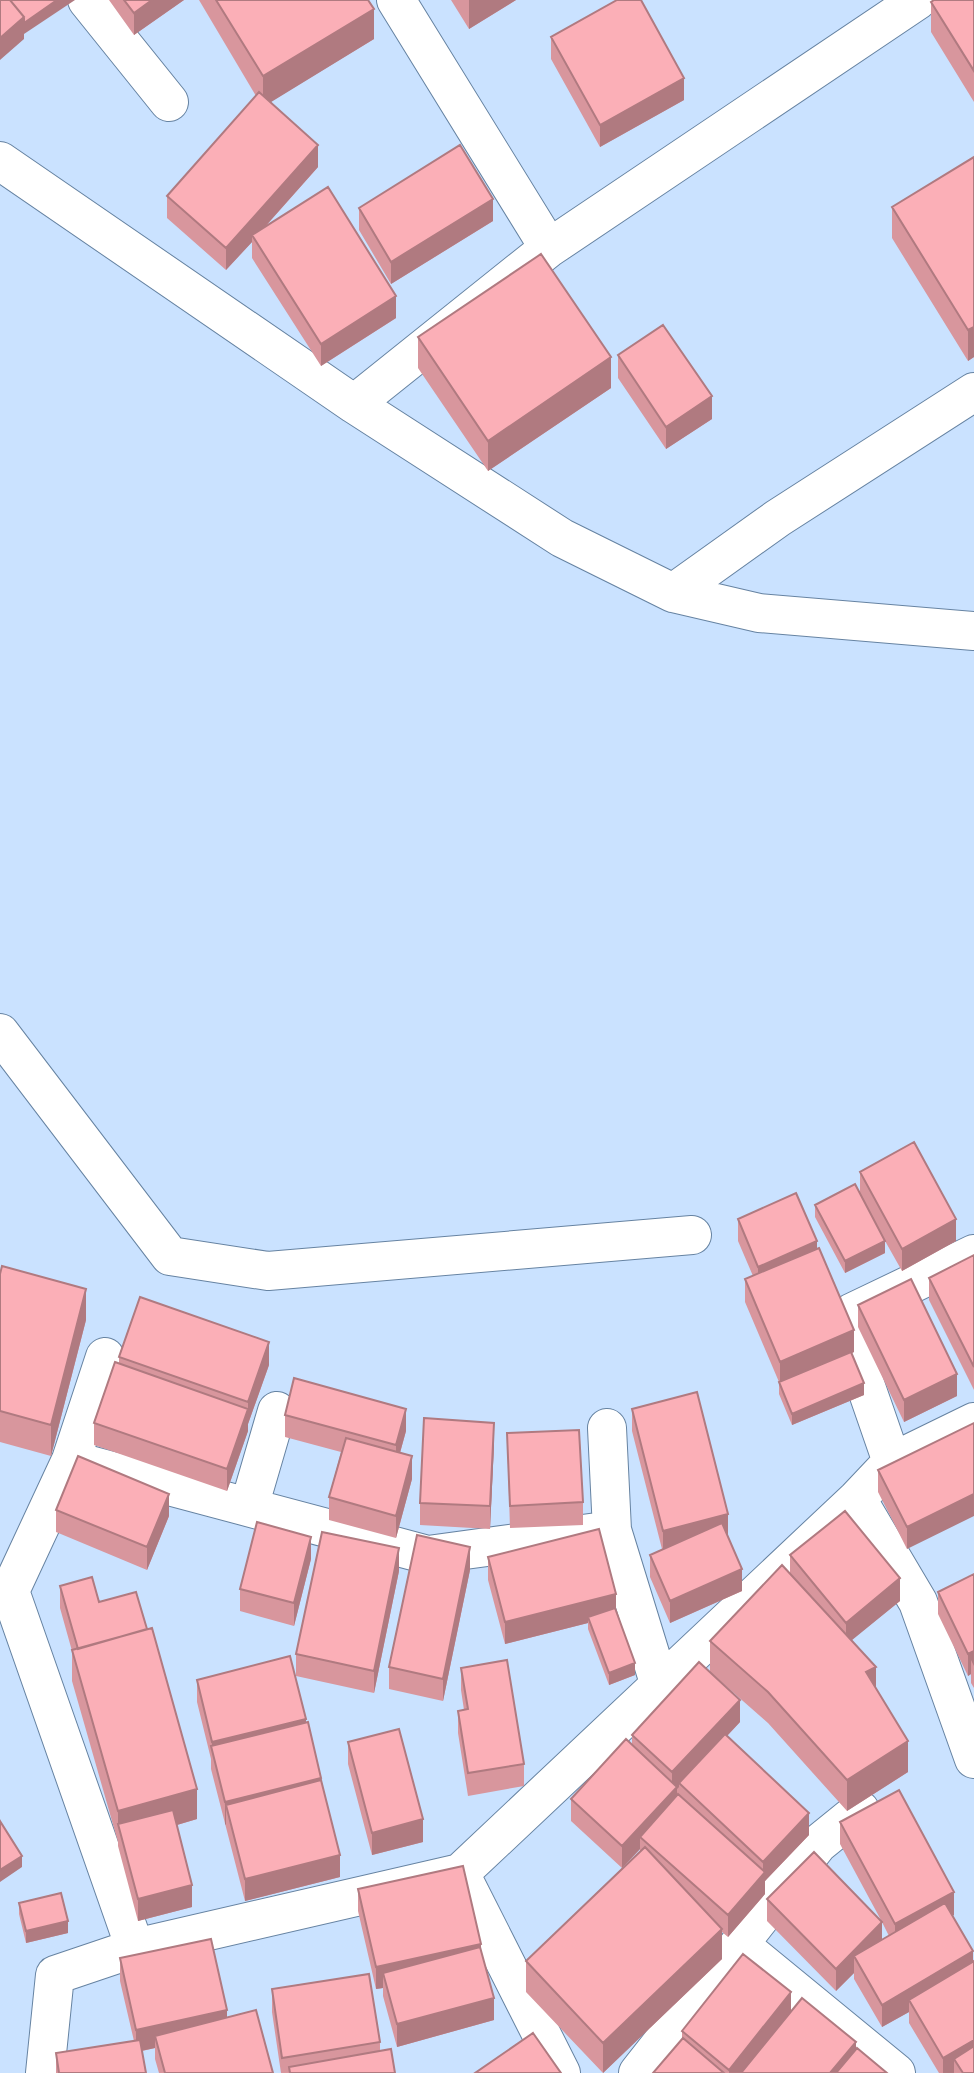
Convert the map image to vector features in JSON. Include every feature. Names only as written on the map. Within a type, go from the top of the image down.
[{"type":"street","points":[[87,0],[169,102]]},
{"type":"street","points":[[396,0],[549,248]]},
{"type":"street","points":[[354,404],[549,248],[918,0]]},
{"type":"street","points":[[0,161],[354,404],[562,538],[673,593],[759,613],[974,631]]},
{"type":"street","points":[[673,593],[778,518],[974,392]]},
{"type":"street","points":[[0,1033],[170,1256],[268,1271],[692,1235]]},
{"type":"street","points":[[891,1462],[854,1352],[851,1313],[974,1254]]},
{"type":"street","points":[[105,1357],[71,1460],[5,1594],[135,1948]]},
{"type":"street","points":[[249,1507],[277,1411]]},
{"type":"street","points":[[44,2073],[55,1975],[135,1948],[460,1873],[857,1499],[891,1462],[974,1422]]},
{"type":"street","points":[[607,1428],[612,1530],[660,1686]]},
{"type":"street","points":[[71,1460],[428,1555],[612,1530]]},
{"type":"street","points":[[857,1499],[918,1602],[974,1759]]},
{"type":"street","points":[[638,2073],[818,1844],[860,1810]]},
{"type":"street","points":[[460,1873],[561,2073]]},
{"type":"street","points":[[740,1945],[895,2073]]},
{"type":"building","points":[[0,0],[10,0],[24,17],[0,38]]},
{"type":"building","points":[[10,0],[57,0],[24,23],[24,17]]},
{"type":"building","points":[[124,0],[152,0],[134,13]]},
{"type":"building","points":[[216,0],[368,0],[374,9],[263,76]]},
{"type":"building","points":[[617,0],[641,0],[684,78],[600,125],[551,37]]},
{"type":"building","points":[[974,0],[974,71],[931,2]]},
{"type":"building","points":[[259,92],[318,145],[226,248],[167,196]]},
{"type":"building","points":[[460,145],[493,199],[391,262],[359,208]]},
{"type":"building","points":[[974,157],[974,327],[968,330],[892,207]]},
{"type":"building","points":[[328,187],[396,296],[321,344],[252,235]]},
{"type":"building","points":[[541,254],[611,357],[488,441],[418,337]]},
{"type":"building","points":[[663,325],[712,396],[666,427],[618,355]]},
{"type":"building","points":[[914,1142],[956,1219],[902,1249],[860,1172]]},
{"type":"building","points":[[855,1184],[885,1241],[845,1261],[815,1205]]},
{"type":"building","points":[[796,1193],[817,1241],[758,1267],[738,1219]]},
{"type":"building","points":[[819,1248],[854,1330],[780,1362],[745,1279]]},
{"type":"building","points":[[974,1255],[974,1367],[929,1278]]},
{"type":"building","points":[[2,1266],[86,1289],[51,1425],[0,1411]]},
{"type":"building","points":[[911,1279],[957,1374],[904,1400],[858,1305]]},
{"type":"building","points":[[140,1297],[269,1342],[248,1402],[119,1357]]},
{"type":"building","points":[[851,1352],[864,1383],[792,1414],[779,1382]]},
{"type":"building","points":[[115,1362],[248,1409],[227,1469],[94,1423]]},
{"type":"building","points":[[294,1378],[406,1409],[396,1445],[285,1415]]},
{"type":"building","points":[[697,1392],[728,1514],[663,1531],[632,1409]]},
{"type":"building","points":[[424,1418],[494,1423],[490,1506],[420,1503]]},
{"type":"building","points":[[974,1423],[974,1494],[907,1527],[878,1470]]},
{"type":"building","points":[[579,1430],[583,1502],[510,1506],[507,1433]]},
{"type":"building","points":[[346,1438],[412,1456],[396,1516],[329,1497]]},
{"type":"building","points":[[78,1456],[169,1494],[147,1547],[56,1510]]},
{"type":"building","points":[[845,1511],[900,1578],[846,1623],[790,1555]]},
{"type":"building","points":[[257,1522],[311,1537],[294,1603],[240,1589]]},
{"type":"building","points":[[722,1523],[742,1569],[670,1601],[650,1555]]},
{"type":"building","points":[[599,1529],[616,1594],[505,1622],[488,1557]]},
{"type":"building","points":[[322,1532],[399,1548],[374,1671],[296,1654]]},
{"type":"building","points":[[417,1535],[470,1547],[443,1679],[389,1667]]},
{"type":"building","points":[[782,1565],[876,1667],[866,1672],[908,1741],[847,1780],[768,1692],[710,1641]]},
{"type":"building","points":[[974,1574],[974,1651],[968,1654],[938,1592]]},
{"type":"building","points":[[92,1577],[99,1602],[136,1592],[147,1629],[78,1649],[60,1586]]},
{"type":"building","points":[[615,1608],[635,1663],[609,1673],[588,1617]]},
{"type":"building","points":[[152,1628],[197,1789],[118,1811],[72,1650]]},
{"type":"building","points":[[290,1656],[306,1719],[212,1742],[197,1680]]},
{"type":"building","points":[[507,1660],[524,1764],[468,1773],[458,1711],[468,1709],[461,1668]]},
{"type":"building","points":[[699,1662],[740,1700],[672,1772],[632,1735]]},
{"type":"building","points":[[308,1722],[321,1778],[225,1802],[211,1746]]},
{"type":"building","points":[[399,1729],[423,1819],[372,1833],[348,1742]]},
{"type":"building","points":[[725,1734],[809,1813],[763,1862],[679,1783]]},
{"type":"building","points":[[626,1739],[677,1787],[622,1846],[571,1799]]},
{"type":"building","points":[[321,1780],[340,1855],[245,1879],[226,1805]]},
{"type":"building","points":[[899,1790],[954,1892],[895,1924],[840,1822]]},
{"type":"building","points":[[678,1794],[765,1872],[728,1915],[640,1837]]},
{"type":"building","points":[[173,1810],[192,1885],[138,1899],[118,1824]]},
{"type":"building","points":[[0,1821],[22,1856],[0,1870]]},
{"type":"building","points":[[645,1847],[722,1929],[603,2043],[526,1961]]},
{"type":"building","points":[[814,1852],[882,1922],[836,1969],[767,1899]]},
{"type":"building","points":[[463,1866],[481,1944],[376,1967],[358,1889]]},
{"type":"building","points":[[61,1893],[68,1921],[26,1931],[19,1903]]},
{"type":"building","points":[[945,1903],[973,1951],[882,2005],[854,1956]]},
{"type":"building","points":[[211,1939],[227,2010],[136,2030],[120,1958]]},
{"type":"building","points":[[480,1947],[494,1998],[397,2024],[383,1973]]},
{"type":"building","points":[[743,1954],[791,1992],[729,2070],[682,2031]]},
{"type":"building","points":[[974,1961],[974,2040],[943,2058],[909,2000]]},
{"type":"building","points":[[369,1974],[380,2042],[282,2058],[272,1989]]},
{"type":"building","points":[[802,1998],[856,2042],[830,2073],[741,2073]]},
{"type":"building","points":[[256,2010],[273,2073],[165,2073],[155,2036]]},
{"type":"building","points":[[533,2033],[561,2073],[475,2073]]},
{"type":"building","points":[[683,2038],[724,2073],[653,2073]]},
{"type":"building","points":[[140,2040],[146,2073],[59,2073],[56,2053]]},
{"type":"building","points":[[974,2046],[974,2073],[963,2073],[954,2059]]},
{"type":"building","points":[[857,2048],[887,2073],[836,2073]]},
{"type":"building","points":[[391,2049],[395,2073],[290,2073],[289,2067]]}]
